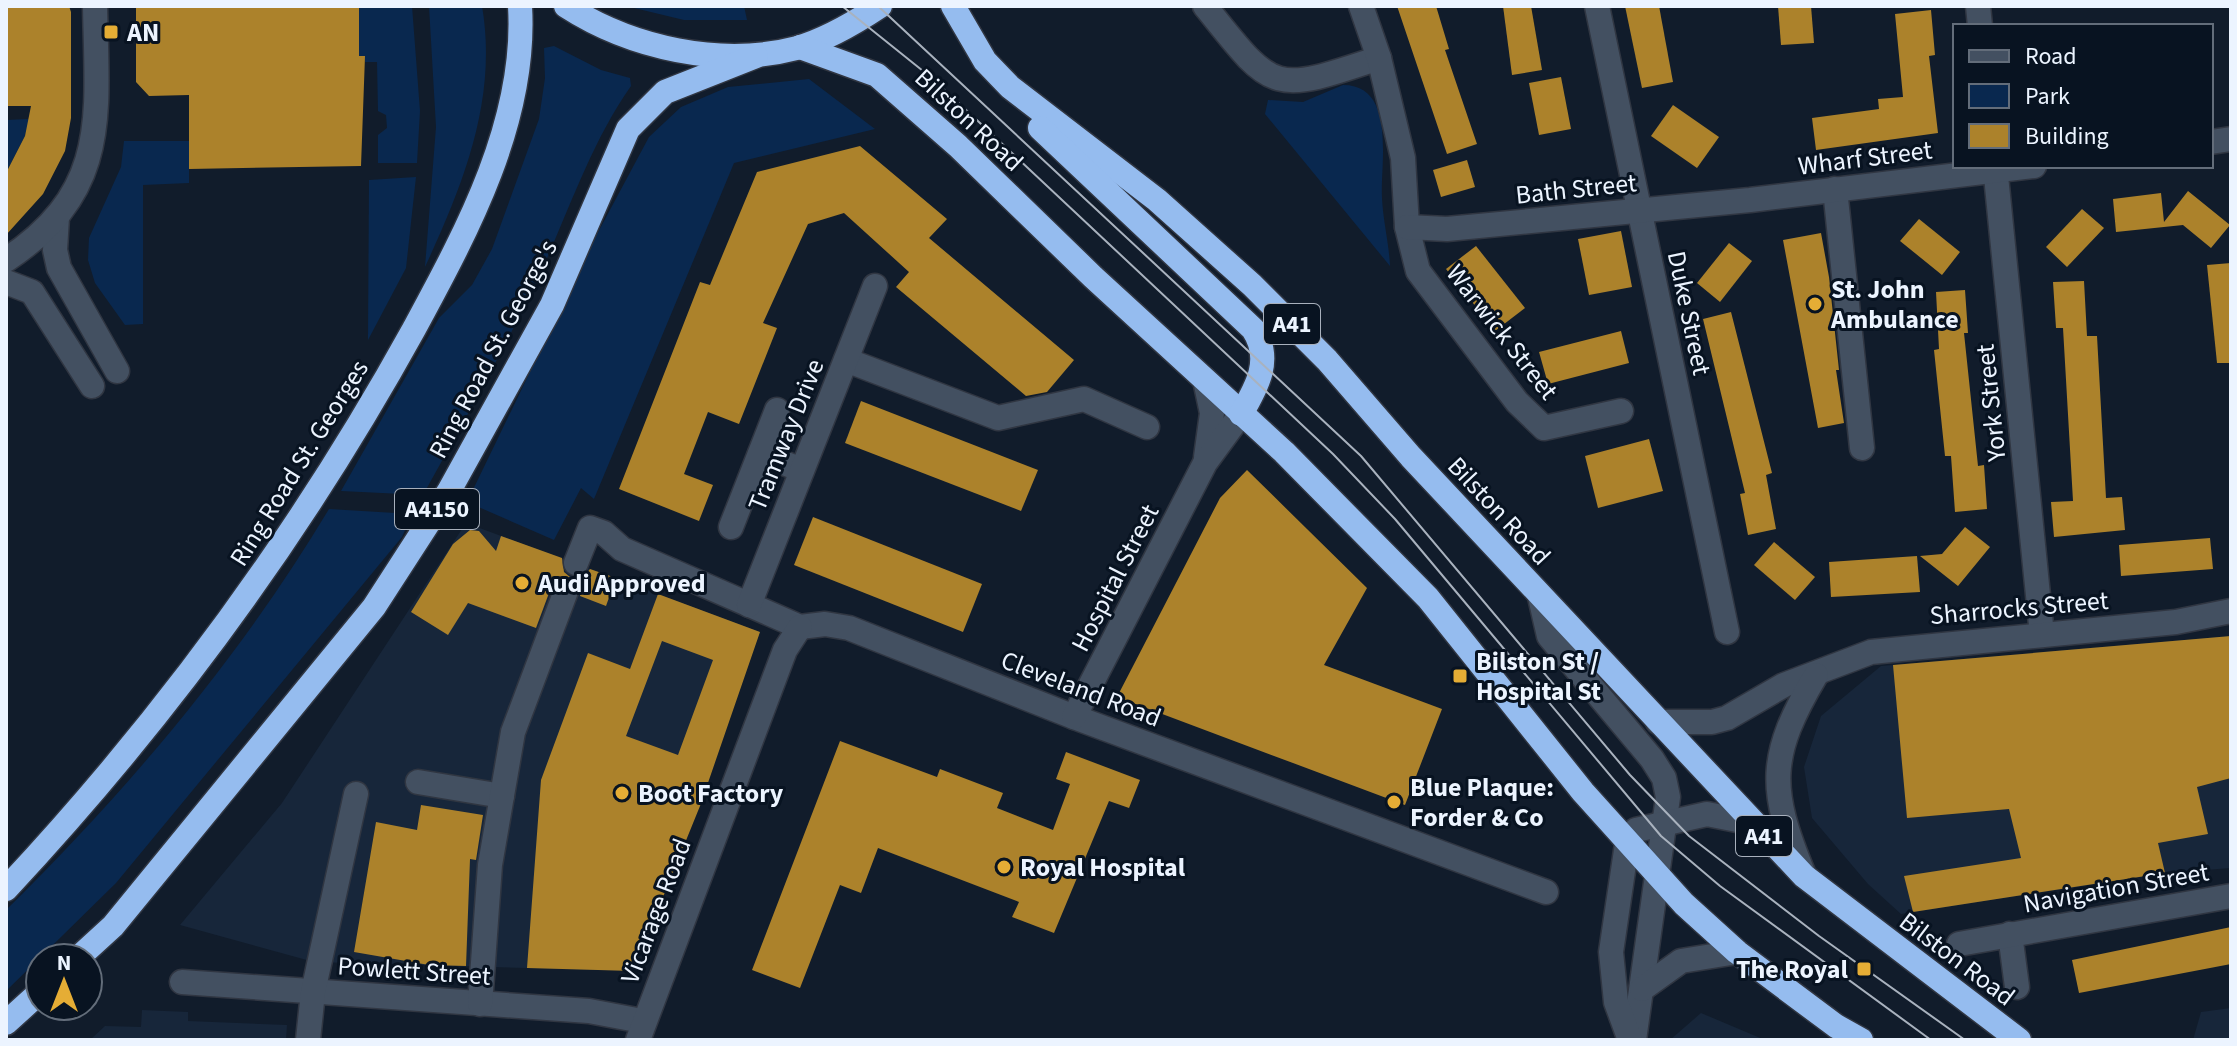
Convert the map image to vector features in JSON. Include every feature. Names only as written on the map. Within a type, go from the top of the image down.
[{"type":"highway","name":"Ring Road St. Georges","points":[[6,889],[72,819],[238,608],[321,490],[367,413],[450,263],[498,153],[510,110],[521,30],[520,6]]},
{"type":"highway","name":"A4150","points":[[566,6],[637,42],[687,51],[756,56],[800,47],[880,6]]},
{"type":"highway","name":"Bilston Road","points":[[953,6],[985,61],[1010,87],[1157,200],[1252,285],[1327,360],[1540,597],[1804,876],[2019,1040]]},
{"type":"highway","name":"Bilston Road","points":[[800,47],[877,75],[899,92],[1284,452],[1428,598],[1655,875],[1737,952],[1836,1026],[1861,1040]]},
{"type":"highway","name":"Ring Road St. George's","points":[[96,942],[113,926],[374,607],[449,491],[552,305],[628,129],[665,92],[756,56]]},
{"type":"highway","points":[[1010,87],[1040,127],[1079,166],[1253,329],[1261,346],[1262,374],[1241,414]]},
{"type":"highway","points":[[6,1023],[24,1007]]},
{"type":"street","points":[[6,260],[41,234],[57,217],[86,173],[93,139],[95,6]]},
{"type":"street","points":[[1205,6],[1254,67],[1273,78],[1292,82],[1322,77],[1379,58]]},
{"type":"street","name":"Warwick Street","points":[[1361,6],[1379,58],[1403,158],[1407,227],[1418,271],[1517,402],[1544,428],[1621,411]]},
{"type":"street","name":"Duke Street","points":[[1597,6],[1727,632]]},
{"type":"street","name":"Wharf Street","points":[[1750,200],[1995,169]]},
{"type":"street","name":"York Street","points":[[1995,169],[2042,635]]},
{"type":"street","points":[[1835,189],[1862,448]]},
{"type":"street","name":"Bath Street","points":[[1407,227],[1460,228],[1750,200]]},
{"type":"street","points":[[57,217],[55,250],[59,268],[117,371]]},
{"type":"street","points":[[6,282],[32,292],[92,386]]},
{"type":"street","name":"Tramway Drive","points":[[749,605],[875,286]]},
{"type":"street","points":[[846,360],[998,418],[1084,399],[1147,427]]},
{"type":"street","points":[[1205,380],[1212,413],[1205,463]]},
{"type":"street","points":[[731,527],[777,410]]},
{"type":"street","points":[[1205,463],[1241,414]]},
{"type":"street","points":[[760,454],[802,470]]},
{"type":"street","name":"Hospital Street","points":[[1074,717],[1205,463]]},
{"type":"street","name":"Cleveland Road","points":[[576,563],[590,528],[604,533],[622,549],[800,627],[825,624],[849,628],[1074,717],[1546,892]]},
{"type":"street","points":[[480,1004],[490,865],[513,732],[566,591]]},
{"type":"street","points":[[1540,597],[1549,636],[1644,748],[1664,778],[1668,797],[1655,875],[1642,989],[1632,1040]]},
{"type":"street","name":"Sharrocks Street","points":[[1658,722],[1712,722],[1727,718],[1784,685],[1871,652],[2176,622],[2231,611]]},
{"type":"street","name":"Vicarage Road","points":[[640,1031],[785,650],[800,627]]},
{"type":"street","points":[[1804,876],[1782,817],[1777,772],[1787,726],[1816,675]]},
{"type":"street","points":[[418,782],[502,796]]},
{"type":"street","points":[[308,1040],[313,992],[356,794]]},
{"type":"street","points":[[1632,1040],[1616,1002],[1611,952],[1626,842],[1636,830],[1707,814],[1752,823]]},
{"type":"street","name":"Navigation Street","points":[[1959,944],[2231,896]]},
{"type":"street","name":"Navigation Street","points":[[2010,934],[2017,987]]},
{"type":"street","points":[[1642,989],[1681,961],[1737,952]]},
{"type":"street","name":"Powlett Street","points":[[182,982],[589,1011],[640,1031]]},
{"type":"shaded area","points":[[466,523],[760,632],[633,971],[314,962],[180,925],[282,803]]},
{"type":"shaded area","points":[[2231,636],[2231,868],[2165,873],[1901,914],[1868,884],[1812,818],[1804,767],[1821,716],[1881,666]]},
{"type":"shaded area","points":[[2231,1008],[2231,1040],[2193,1040],[2201,1012]]},
{"type":"shaded area","points":[[142,1010],[188,1012],[188,1021],[287,1025],[286,1040],[90,1040],[105,1026],[141,1027]]},
{"type":"shaded area","points":[[1701,1013],[1765,1040],[1670,1040]]},
{"type":"green space","points":[[359,6],[412,6],[420,111],[417,163],[378,163],[378,135],[387,128],[386,115],[378,111],[377,62],[365,62],[365,56],[359,56]]},
{"type":"green space","points":[[429,6],[482,6],[486,41],[481,108],[474,141],[452,205],[425,267],[436,127]]},
{"type":"green space","points":[[626,6],[744,6],[747,20],[684,20]]},
{"type":"green space","points":[[554,46],[601,70],[630,78],[631,86],[591,155],[511,333],[423,495],[341,491],[439,318],[472,285],[492,249],[539,119],[545,78],[544,48]]},
{"type":"green space","points":[[809,79],[875,129],[734,163],[594,499],[581,488],[554,540],[467,502],[596,236],[649,137],[681,107],[728,87]]},
{"type":"green space","points":[[1343,85],[1360,88],[1372,98],[1379,112],[1383,147],[1383,207],[1390,266],[1265,114],[1268,100],[1303,102]]},
{"type":"green space","points":[[29,119],[25,136],[6,173],[6,120]]},
{"type":"green space","points":[[124,141],[189,141],[189,183],[143,185],[143,324],[125,325],[95,283],[88,260],[89,238],[121,167]]},
{"type":"green space","points":[[416,177],[406,268],[368,340],[369,180]]},
{"type":"green space","points":[[329,509],[412,514],[402,537],[116,883],[56,942],[24,942],[24,973],[6,991],[6,910],[96,817],[180,720],[259,617]]},
{"type":"building","points":[[6,6],[69,6],[71,118],[65,151],[43,194],[6,235],[6,173],[25,136],[31,106],[6,106]]},
{"type":"building","points":[[136,6],[359,6],[359,56],[365,56],[361,166],[189,169],[189,95],[149,96],[136,82]]},
{"type":"building","points":[[1397,6],[1436,6],[1449,49],[1445,50],[1477,144],[1447,154]]},
{"type":"building","points":[[1503,6],[1531,6],[1542,70],[1512,75]]},
{"type":"building","points":[[1625,6],[1659,6],[1673,82],[1642,88]]},
{"type":"building","points":[[1778,6],[1811,6],[1814,43],[1781,45]]},
{"type":"building","points":[[1931,10],[1935,55],[1929,56],[1938,133],[1816,150],[1812,118],[1879,109],[1878,99],[1903,97],[1895,14]]},
{"type":"building","points":[[1561,77],[1571,129],[1539,135],[1529,83]]},
{"type":"building","points":[[1673,105],[1719,137],[1697,168],[1651,136]]},
{"type":"building","points":[[860,146],[947,219],[929,238],[1074,360],[1047,392],[1026,396],[896,287],[909,272],[844,213],[808,224],[763,323],[777,328],[739,424],[708,412],[684,474],[713,485],[699,521],[619,489],[700,282],[710,285],[757,172]]},
{"type":"building","points":[[1467,160],[1475,187],[1441,197],[1433,170]]},
{"type":"building","points":[[2188,191],[2230,225],[2211,248],[2183,225],[2116,232],[2113,199],[2161,193],[2164,222]]},
{"type":"building","points":[[2082,209],[2104,228],[2067,267],[2046,247]]},
{"type":"building","points":[[1919,219],[1960,252],[1942,275],[1900,241]]},
{"type":"building","points":[[1621,231],[1632,287],[1589,295],[1578,239]]},
{"type":"building","name":"St. John Ambulance","points":[[1821,233],[1829,277],[1839,370],[1836,370],[1844,423],[1818,428],[1783,240]]},
{"type":"building","points":[[1729,243],[1752,261],[1720,302],[1697,283]]},
{"type":"building","points":[[1476,246],[1525,308],[1495,331],[1446,269]]},
{"type":"building","points":[[2231,263],[2231,363],[2217,363],[2207,265]]},
{"type":"building","points":[[2084,281],[2087,336],[2097,336],[2106,498],[2122,497],[2125,530],[2054,537],[2051,502],[2073,501],[2063,328],[2056,328],[2053,282]]},
{"type":"building","points":[[1965,290],[1968,333],[1964,333],[1978,466],[1984,465],[1987,509],[1955,512],[1951,456],[1945,456],[1934,350],[1939,349],[1936,292]]},
{"type":"building","points":[[1731,312],[1772,473],[1766,475],[1776,529],[1748,535],[1740,494],[1745,493],[1703,319]]},
{"type":"building","points":[[1621,331],[1629,363],[1548,384],[1539,352]]},
{"type":"building","points":[[861,401],[1038,470],[1021,511],[845,443]]},
{"type":"building","points":[[1649,439],[1663,491],[1598,508],[1585,456]]},
{"type":"building","points":[[1247,470],[1367,588],[1324,665],[1442,709],[1405,805],[1117,697],[1220,498]]},
{"type":"building","points":[[813,517],[982,584],[963,632],[794,565]]},
{"type":"building","points":[[1965,527],[1990,547],[1958,586],[1920,556],[1942,554]]},
{"type":"building","name":"Audi Approved","points":[[470,530],[479,531],[496,551],[501,536],[562,558],[564,572],[570,577],[557,579],[552,585],[536,628],[468,603],[448,635],[411,612],[453,544]]},
{"type":"building","points":[[2210,538],[2213,569],[2121,576],[2119,545]]},
{"type":"building","points":[[1774,542],[1815,577],[1795,600],[1754,565]]},
{"type":"building","points":[[1917,556],[1920,592],[1831,597],[1829,562]]},
{"type":"building","points":[[590,569],[616,578],[606,606],[580,596],[581,588],[572,577],[585,575]]},
{"type":"building","name":"Boot Factory","points":[[658,594],[760,632],[700,806],[633,971],[527,968],[541,780],[588,653],[630,669]],"holes":[[[662,641],[713,660],[678,755],[626,736]]]},
{"type":"building","points":[[2231,636],[2231,778],[2197,787],[2208,834],[2158,843],[2165,873],[1913,912],[1904,876],[2021,858],[2009,809],[1907,818],[1893,665]]},
{"type":"building","name":"Royal Hospital","points":[[840,741],[937,777],[940,769],[1003,793],[997,808],[1053,830],[1070,784],[1056,779],[1066,752],[1140,780],[1129,808],[1109,801],[1054,933],[1012,917],[1019,902],[878,848],[861,893],[840,885],[800,988],[752,970]]},
{"type":"building","points":[[421,805],[483,815],[476,860],[470,859],[466,966],[429,965],[354,952],[376,822],[417,830]]},
{"type":"building","points":[[2231,927],[2231,964],[2079,993],[2072,960]]},
{"type":"tram line","points":[[842,6],[933,79],[1333,454],[1395,519],[1661,836],[1720,886],[1931,1040]]},
{"type":"tram line","points":[[878,6],[1361,456],[1630,775],[1689,836],[1819,936],[1965,1040]]},
{"type":"place","name":"AN","points":[[111,32]]},
{"type":"place","name":"St. John Ambulance","points":[[1815,304]]},
{"type":"place","name":"Audi Approved","points":[[522,583]]},
{"type":"place","name":"Bilston St / Hospital St","points":[[1460,676]]},
{"type":"place","name":"Boot Factory","points":[[622,793]]},
{"type":"place","name":"Blue Plaque: Forder & Co","points":[[1394,802]]},
{"type":"place","name":"Royal Hospital","points":[[1004,867]]},
{"type":"place","name":"The Royal","points":[[1864,969]]}]
